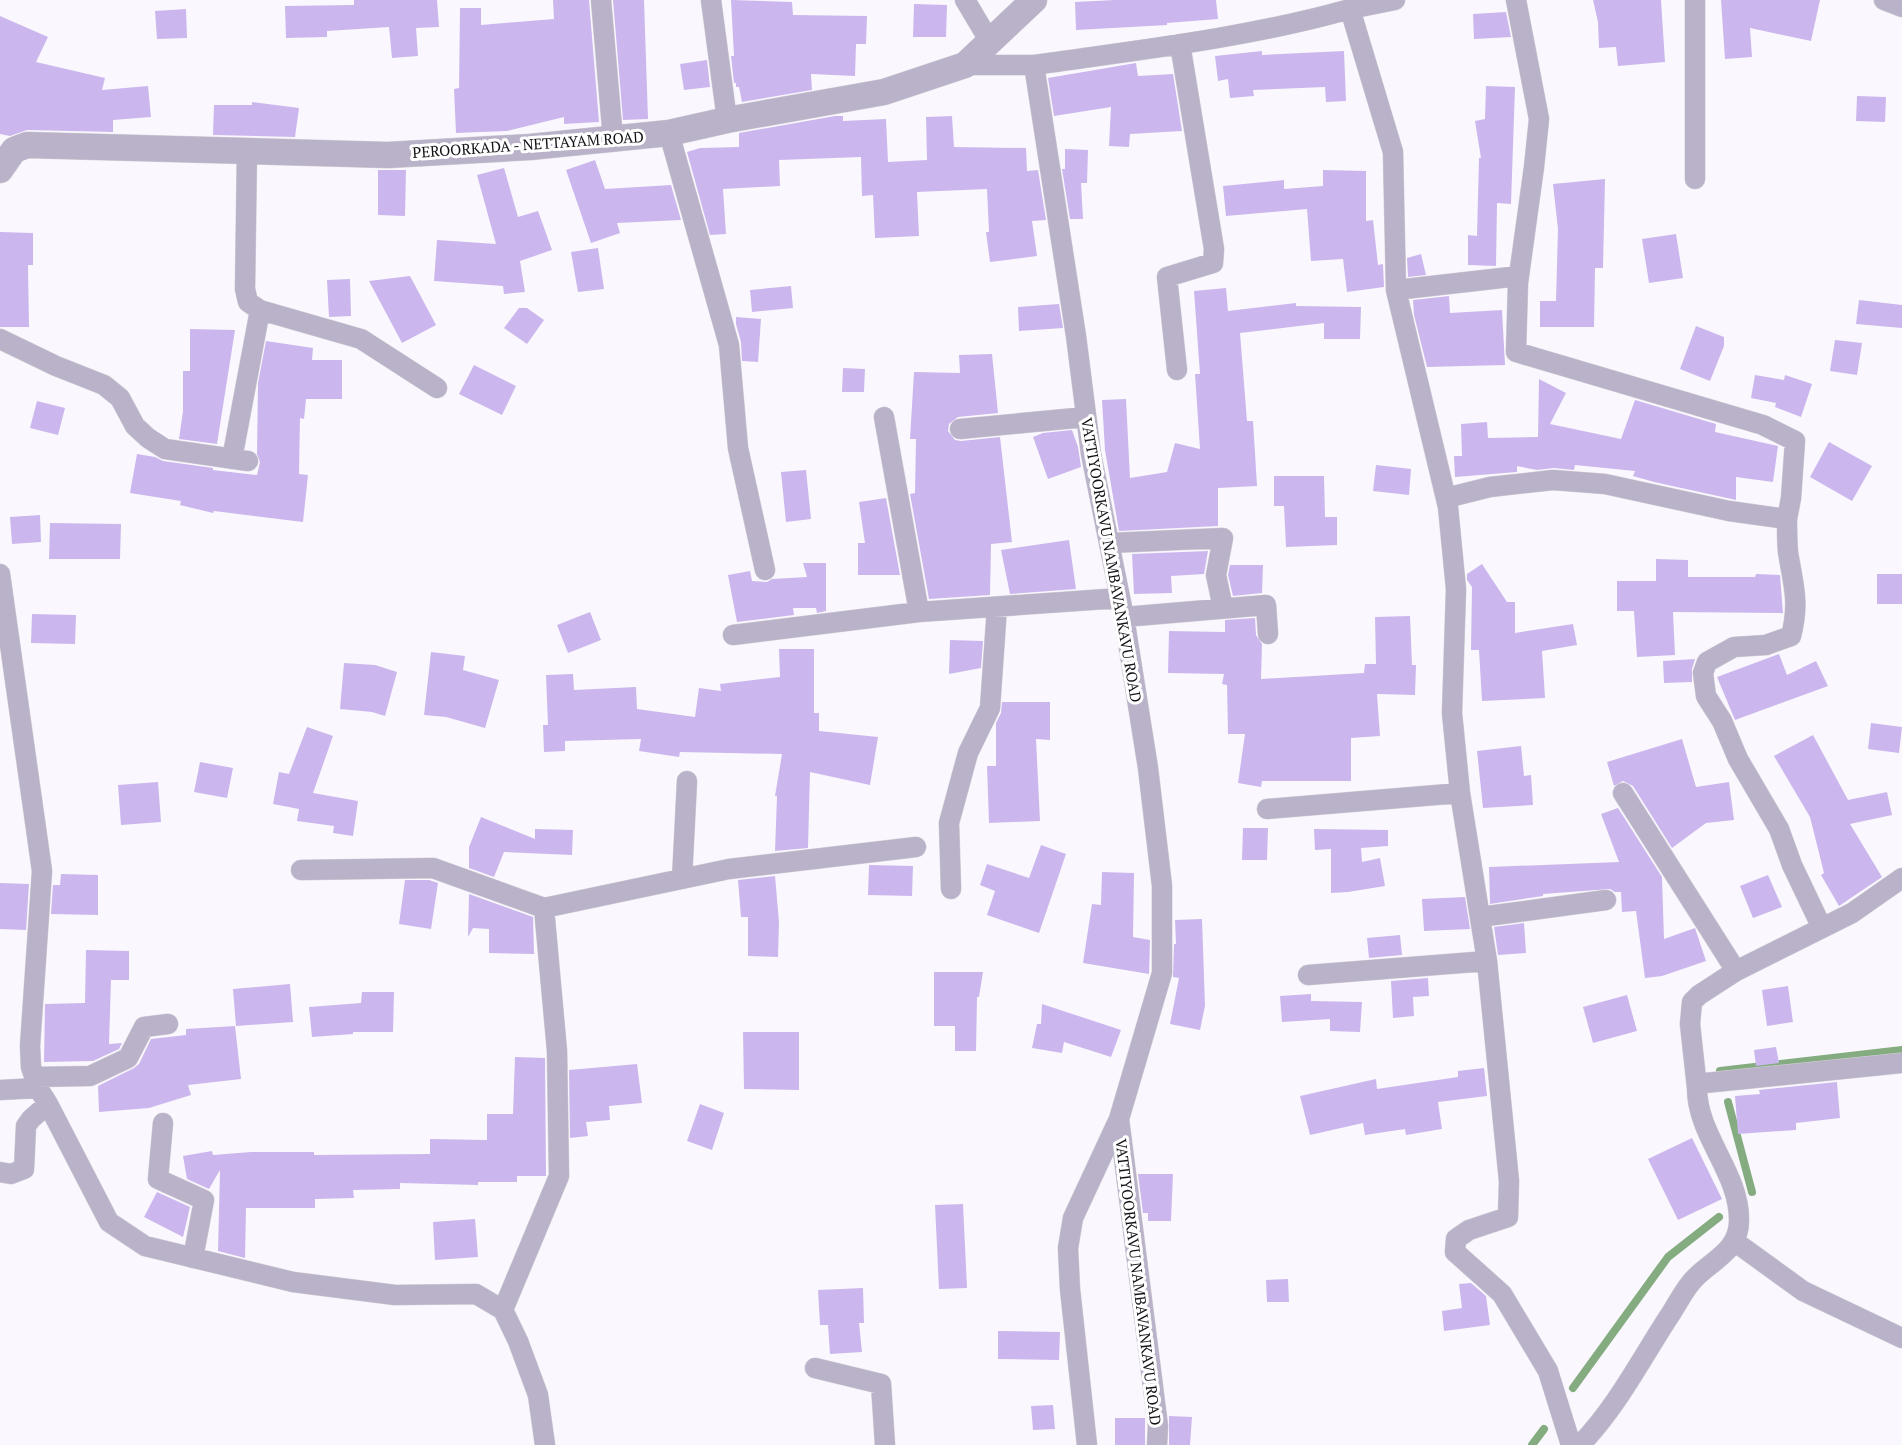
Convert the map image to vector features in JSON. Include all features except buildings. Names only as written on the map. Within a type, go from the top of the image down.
[{"type":"street","points":[[601,0],[613,139]]},
{"type":"street","points":[[711,0],[728,120]]},
{"type":"street","points":[[965,0],[990,42]]},
{"type":"street","name":"PEROORKADA - NETTAYAM ROAD","points":[[0,170],[14,150],[27,145],[388,155],[530,147],[669,133],[884,92],[964,65],[1034,0]]},
{"type":"street","points":[[964,65],[1034,65],[1180,44],[1252,31],[1344,7],[1395,0]]},
{"type":"street","points":[[1516,0],[1539,119],[1519,276],[1516,352],[1764,424],[1795,441],[1791,498],[1787,519],[1788,552],[1795,581],[1796,616],[1791,636],[1766,645],[1734,647],[1707,662],[1702,673],[1706,696],[1722,721],[1738,759],[1779,829],[1792,865],[1822,928]]},
{"type":"street","points":[[1695,0],[1695,179]]},
{"type":"street","points":[[1884,0],[1902,7]]},
{"type":"street","points":[[1344,7],[1393,152],[1396,290],[1446,498],[1456,589],[1452,713],[1460,793],[1487,962],[1509,1181],[1508,1217],[1469,1230],[1456,1239],[1455,1252],[1502,1294],[1548,1371],[1571,1445]]},
{"type":"street","points":[[1177,370],[1167,276],[1213,263],[1214,249],[1180,44]]},
{"type":"street","name":"VATTIYOORKAVU NAMBAVANKAVU ROAD","points":[[1034,65],[1076,336],[1091,453],[1122,608],[1148,768],[1162,886],[1162,973],[1119,1119],[1073,1218],[1068,1248],[1070,1289],[1087,1445]]},
{"type":"street","points":[[669,133],[729,345],[738,448],[765,570]]},
{"type":"street","points":[[247,150],[245,289],[248,303],[260,310],[361,339],[437,388]]},
{"type":"street","points":[[1396,290],[1519,276]]},
{"type":"street","points":[[0,339],[56,366],[104,385],[120,398],[135,426],[148,438],[165,448],[240,460],[260,310]]},
{"type":"street","points":[[884,417],[919,612]]},
{"type":"street","points":[[960,429],[1086,417]]},
{"type":"street","points":[[1446,498],[1490,487],[1553,480],[1605,484],[1729,511],[1787,519]]},
{"type":"street","points":[[1109,543],[1223,538],[1216,575],[1223,608]]},
{"type":"street","points":[[0,574],[42,871],[30,1047],[31,1067],[40,1090],[109,1222],[145,1246],[293,1282],[395,1295],[476,1294],[483,1297],[502,1310],[518,1341],[538,1395],[545,1445]]},
{"type":"street","points":[[733,635],[919,612],[997,607],[1223,608],[1266,605],[1268,634]]},
{"type":"street","points":[[951,889],[949,823],[968,753],[990,708],[997,607]]},
{"type":"street","points":[[682,879],[687,781]]},
{"type":"street","points":[[1267,809],[1460,793]]},
{"type":"street","points":[[1623,793],[1736,970]]},
{"type":"street","points":[[301,870],[433,868],[544,908],[729,869],[916,847]]},
{"type":"street","points":[[1580,1445],[1601,1424],[1695,1277],[1721,1257],[1734,1241],[1739,1223],[1737,1204],[1728,1177],[1710,1141],[1697,1105],[1690,1024],[1692,1002],[1736,970],[1852,913],[1902,878]]},
{"type":"street","points":[[1480,917],[1606,900]]},
{"type":"street","points":[[502,1310],[560,1176],[557,1051],[544,908]]},
{"type":"street","points":[[1308,975],[1487,962]]},
{"type":"street","points":[[0,1090],[40,1090],[90,1076],[128,1058],[144,1027],[168,1024]]},
{"type":"street","points":[[1697,1088],[1705,1083],[1902,1063]]},
{"type":"street","points":[[0,1172],[11,1174],[24,1169],[26,1126],[31,1119],[40,1090]]},
{"type":"street","name":"VATTIYOORKAVU NAMBAVANKAVU ROAD","points":[[1119,1119],[1158,1426],[1157,1445]]},
{"type":"street","points":[[163,1123],[158,1179],[204,1200],[193,1258]]},
{"type":"street","points":[[1734,1241],[1803,1291],[1902,1338]]},
{"type":"street","points":[[815,1368],[881,1384],[885,1445]]},
{"type":"waterway","points":[[1720,1071],[1902,1050]]},
{"type":"waterway","points":[[1728,1102],[1752,1192]]},
{"type":"waterway","points":[[1573,1388],[1668,1257],[1719,1217]]},
{"type":"waterway","points":[[1532,1445],[1544,1429]]}]
